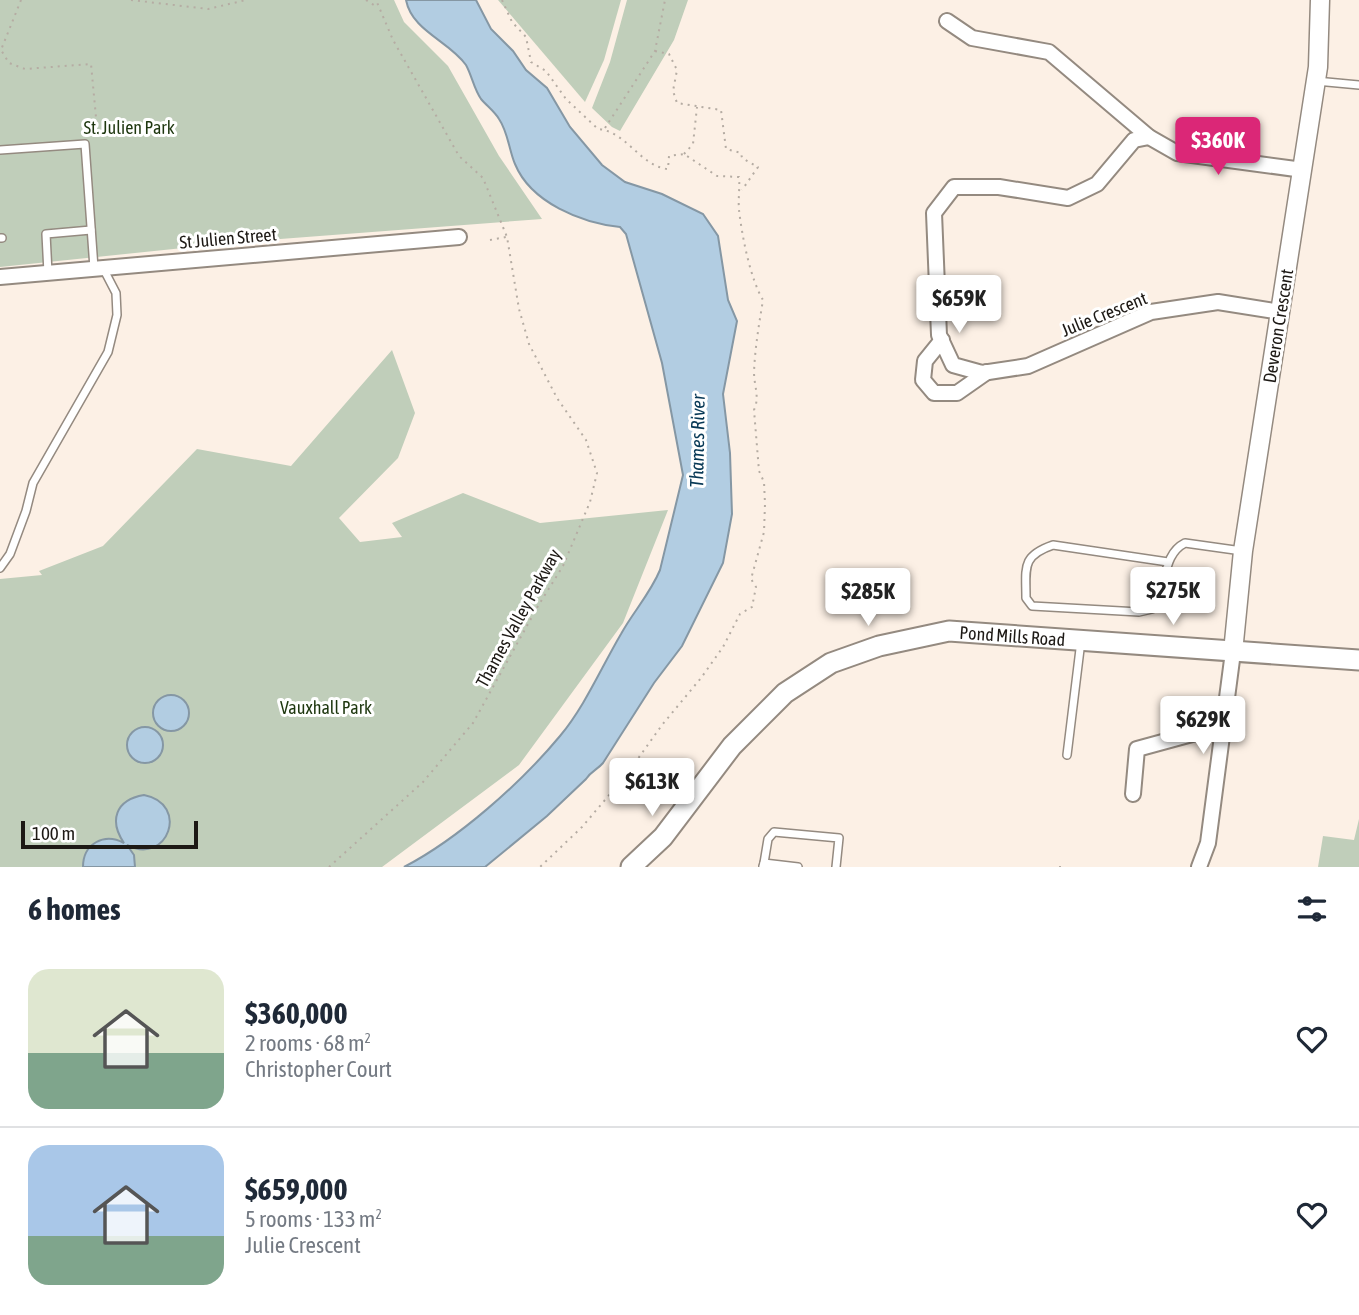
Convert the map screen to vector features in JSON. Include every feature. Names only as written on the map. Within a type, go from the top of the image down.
[{"type":"main road","name":"Pond Mills Road","points":[[631,867],[663,837],[732,746],[785,693],[831,663],[879,646],[949,631],[1359,660]]},
{"type":"street","name":"Deveron Crescent","points":[[1233,652],[1243,551],[1316,81],[1320,0]]},
{"type":"street","points":[[947,21],[972,38],[1049,52],[1149,137],[1177,153],[1303,170]]},
{"type":"street","name":"Julie Crescent","points":[[1149,137],[1134,140],[1097,184],[1068,198],[999,187],[954,187],[934,213],[939,335],[953,365],[987,372],[1028,366],[1151,312],[1218,302],[1280,312]]},
{"type":"street","name":"St Julien Street","points":[[0,277],[460,237]]},
{"type":"street","name":"Julie Crescent","points":[[942,340],[925,361],[923,380],[934,393],[957,393],[987,372]]},
{"type":"street","points":[[1199,867],[1208,843],[1233,652]]},
{"type":"street","points":[[1133,794],[1137,749],[1225,725]]},
{"type":"lane","points":[[1316,81],[1359,85]]},
{"type":"lane","points":[[0,150],[85,144],[91,230],[99,269],[116,293],[117,314],[108,352],[33,483],[10,554],[0,568]]},
{"type":"lane","points":[[48,273],[46,234],[91,230]]},
{"type":"lane","points":[[1168,562],[1053,545],[1035,551],[1029,559],[1026,598],[1032,606],[1139,612],[1152,608],[1163,587],[1168,562],[1177,547],[1185,543],[1243,551]]},
{"type":"lane","points":[[1067,755],[1081,640]]},
{"type":"lane","points":[[798,867],[764,865],[768,839],[774,832],[839,838],[836,867]]},
{"type":"path","points":[[21,0],[1,50],[5,57],[9,63],[25,69],[91,64],[97,128]]},
{"type":"path","points":[[131,0],[208,9],[246,0]]},
{"type":"path","points":[[366,0],[379,8]]},
{"type":"path","name":"Thames Valley Parkway","points":[[329,867],[423,782],[473,723],[563,566],[590,502],[597,473],[586,440],[557,398],[529,344],[519,309],[507,237],[483,178],[459,156],[393,40],[376,0]]},
{"type":"path","points":[[502,0],[512,22],[526,37],[531,62],[546,71],[566,99],[598,129],[604,129],[636,149],[657,168],[668,169],[669,156],[684,155],[717,176],[739,177],[738,208],[754,285],[763,300],[756,338],[754,376],[758,402],[754,410],[759,471],[764,482],[764,523],[751,579],[756,587],[752,607],[740,614],[723,647],[627,774],[582,827],[540,867]]},
{"type":"path","points":[[604,129],[655,51],[665,0]]},
{"type":"path","points":[[655,51],[668,54],[677,70],[673,91],[677,103],[721,110],[726,149],[741,153],[742,158],[758,167],[740,192]]},
{"type":"path","points":[[684,155],[693,144],[697,106]]},
{"type":"path","points":[[490,240],[507,237]]},
{"type":"green space","name":"St. Julien Park","points":[[0,0],[394,0],[404,22],[448,66],[499,156],[542,219],[241,242],[0,267]]},
{"type":"green space","points":[[498,0],[621,0],[604,60],[585,102]]},
{"type":"green space","points":[[627,0],[688,0],[674,40],[620,131],[592,108],[610,62]]},
{"type":"green space","name":"Vauxhall Park","points":[[392,350],[415,413],[398,458],[339,518],[360,542],[402,537],[392,523],[463,493],[540,523],[668,510],[623,623],[519,765],[382,867],[0,867],[0,579],[42,575],[39,571],[103,546],[197,449],[291,466]]},
{"type":"green space","points":[[1359,819],[1359,867],[1318,867],[1323,836],[1354,840]]},
{"type":"water","name":"Thames River","points":[[406,0],[476,0],[491,29],[513,51],[526,70],[547,88],[570,127],[602,165],[625,182],[662,194],[703,214],[718,236],[728,300],[737,321],[723,394],[730,453],[732,514],[723,563],[682,646],[654,683],[603,763],[547,816],[485,867],[404,867],[446,841],[488,809],[527,772],[569,724],[660,570],[683,475],[662,363],[626,234],[620,227],[590,221],[559,209],[533,190],[515,164],[502,124],[481,99],[466,65],[423,28],[410,11]]},
{"type":"water","points":[[171,695],[183,701],[189,713],[183,725],[171,731],[159,725],[153,713],[159,701]]},
{"type":"water","points":[[145,727],[158,732],[163,745],[158,758],[145,763],[132,758],[127,745],[132,732]]},
{"type":"water","points":[[144,795],[158,801],[167,810],[170,820],[163,841],[153,847],[141,849],[127,845],[134,855],[135,867],[83,867],[87,852],[96,842],[109,839],[124,843],[117,827],[118,813],[127,802]]}]
